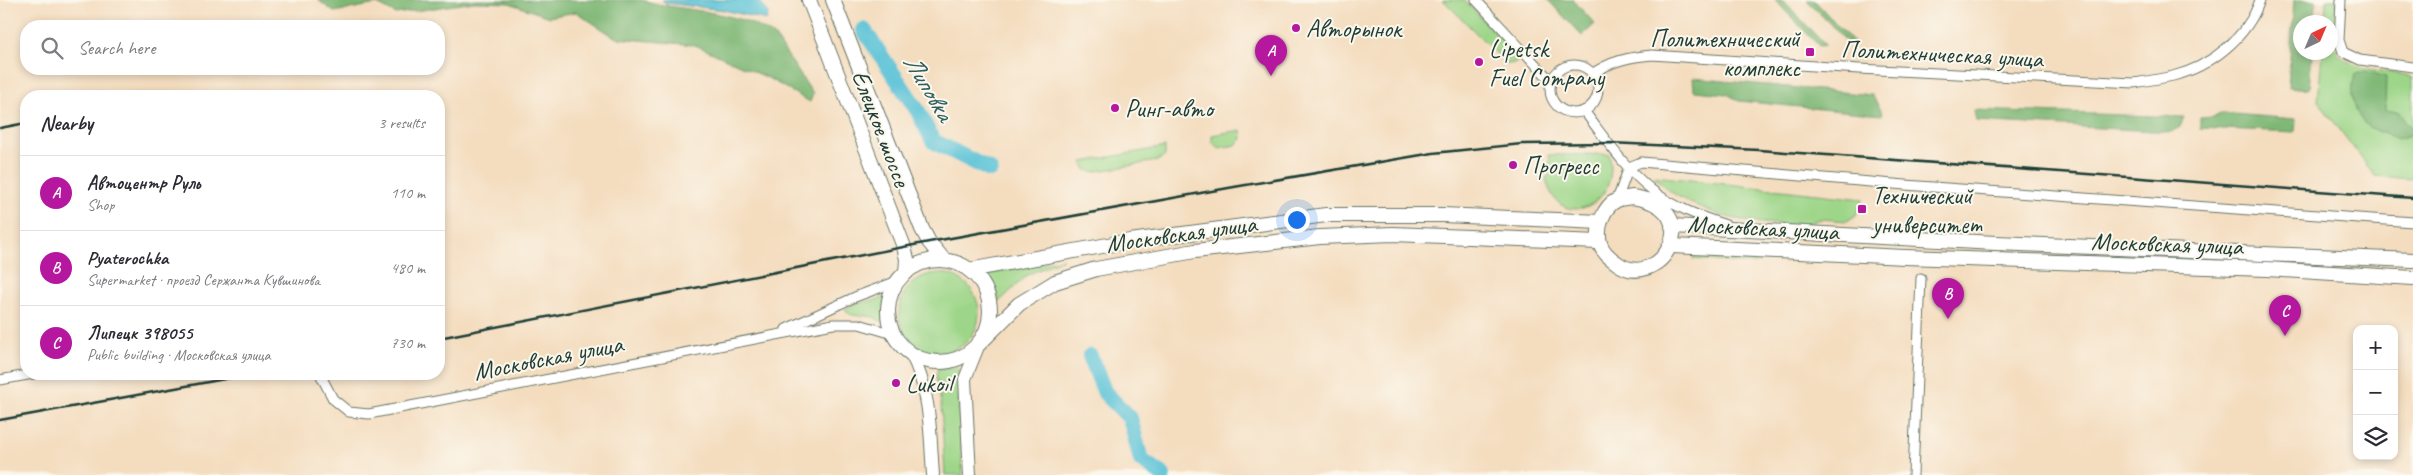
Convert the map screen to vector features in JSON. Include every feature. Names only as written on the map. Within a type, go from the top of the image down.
[{"type":"main road","name":"Елецкое шоссе","points":[[809,0],[904,247],[907,259],[901,278]]},
{"type":"main road","name":"Елецкое шоссе","points":[[833,0],[922,229],[929,242],[944,260]]},
{"type":"main road","name":"Московская улица","points":[[1617,200],[1632,197],[1644,199],[1664,209],[1672,226],[2413,260]]},
{"type":"main road","points":[[1600,242],[1600,222],[1606,210],[1617,200]]},
{"type":"main road","name":"Московская улица","points":[[969,270],[1130,241],[1326,215],[1443,215],[1600,222]]},
{"type":"main road","points":[[1672,226],[1672,246]]},
{"type":"main road","name":"Московская улица","points":[[979,344],[1019,304],[1055,282],[1096,269],[1195,251],[1320,237],[1393,234],[1600,242],[1610,259],[1620,266],[1634,269],[1657,263],[1672,246],[1905,257],[2267,269],[2413,278]]},
{"type":"main road","points":[[932,475],[927,398],[921,375],[911,354],[894,334],[888,313],[888,303],[901,278],[923,262],[944,260],[957,263],[979,279],[990,303],[988,325],[965,379],[970,475]]},
{"type":"main road","points":[[911,354],[932,362],[945,362],[959,359],[979,344]]},
{"type":"street","points":[[1476,0],[1551,81]]},
{"type":"street","name":"Политехническая улица","points":[[1592,74],[1605,65],[1628,57],[1652,55],[1859,69],[2134,83],[2174,76],[2210,60],[2238,38],[2257,9],[2260,0]]},
{"type":"street","points":[[2340,0],[2339,40],[2343,52],[2360,60],[2413,68]]},
{"type":"street","points":[[1570,65],[1578,66],[1592,74],[1597,82],[1598,91],[1591,106],[1584,111],[1568,112],[1555,104],[1550,89],[1551,81],[1562,68],[1570,65]]},
{"type":"street","points":[[1584,111],[1629,167],[1653,191],[1664,209]]},
{"type":"street","points":[[1617,200],[1629,167],[1641,162],[1905,185],[2413,222]]},
{"type":"street","points":[[1653,191],[1706,219],[1742,230]]},
{"type":"street","name":"Московская улица","points":[[774,335],[855,296],[901,278]]},
{"type":"street","points":[[1914,475],[1921,278]]},
{"type":"street","name":"Московская улица","points":[[323,380],[334,399],[349,412],[369,414],[833,324],[860,324],[894,334]]},
{"type":"street","points":[[0,380],[20,376]]},
{"type":"green space","points":[[318,0],[642,0],[729,16],[761,28],[776,38],[813,94],[810,102],[768,78],[695,45],[616,38],[576,12],[549,17],[509,3],[474,2],[396,14],[377,4],[334,12]]},
{"type":"green space","points":[[1443,0],[1464,0],[1519,58],[1516,63],[1507,64]]},
{"type":"green space","points":[[1548,0],[1573,0],[1595,24],[1582,36]]},
{"type":"green space","points":[[1775,0],[1783,0],[1825,45],[1819,46]]},
{"type":"green space","points":[[1807,0],[1814,0],[1854,43],[1850,45]]},
{"type":"green space","points":[[2294,0],[2316,0],[2315,15],[2293,15],[2293,60],[2311,60],[2309,89],[2288,87]]},
{"type":"green space","points":[[2326,0],[2337,0],[2335,15],[2325,15]]},
{"type":"green space","points":[[2338,53],[2344,59],[2366,68],[2413,77],[2413,179],[2375,176],[2318,101],[2321,60],[2338,60]]},
{"type":"green space","points":[[2365,71],[2386,77],[2385,110],[2399,112],[2413,130],[2413,134],[2398,139],[2372,129],[2361,119],[2355,107],[2353,87],[2355,75]]},
{"type":"green space","points":[[1693,78],[1872,95],[1882,115],[1739,101],[1727,94],[1694,91]]},
{"type":"green space","points":[[1974,110],[2184,117],[2180,127],[2171,132],[1976,121]]},
{"type":"green space","points":[[2220,113],[2296,119],[2295,132],[2200,128],[2200,118],[2213,117]]},
{"type":"green space","points":[[1241,130],[1242,139],[1236,145],[1218,148],[1212,142],[1212,135]]},
{"type":"green space","points":[[1165,147],[1165,156],[1157,161],[1092,172],[1086,170],[1082,162]]},
{"type":"green space","points":[[1609,154],[1611,172],[1607,187],[1598,199],[1587,207],[1574,209],[1562,205],[1552,195],[1546,178],[1550,174],[1550,159],[1548,155]]},
{"type":"green space","points":[[1654,176],[1863,199],[1856,215],[1847,221],[1821,219],[1799,226],[1751,222],[1722,216],[1688,202],[1671,192]]},
{"type":"green space","points":[[1696,250],[1761,255],[1761,261],[1753,264],[1693,259]]},
{"type":"green space","points":[[1063,259],[1027,275],[999,302],[996,288],[988,274]]},
{"type":"green space","points":[[939,273],[954,276],[967,285],[976,298],[979,313],[976,328],[967,341],[954,350],[939,353],[924,350],[911,341],[902,328],[899,313],[902,298],[911,285],[924,276]]},
{"type":"green space","points":[[885,298],[884,323],[873,317],[850,314],[845,309],[854,304]]},
{"type":"green space","points":[[957,368],[960,373],[958,392],[963,475],[945,475],[941,404],[936,376],[938,369]]},
{"type":"water","points":[[662,0],[750,0],[760,2],[768,12],[767,20],[724,10],[666,3]]},
{"type":"waterway","name":"Липовка","points":[[864,30],[918,111],[933,141],[990,170]]},
{"type":"waterway","name":"Липовка","points":[[1090,356],[1105,393],[1130,418],[1141,460],[1163,475]]},
{"type":"railway","points":[[0,128],[20,124]]},
{"type":"railway","points":[[445,337],[929,242],[1234,187],[1433,153],[1522,144],[1610,143],[1759,150],[2413,198]]},
{"type":"railway","points":[[0,420],[219,380]]},
{"type":"place","name":"Авторынок","points":[[1296,28]]},
{"type":"place","name":"Политехнический комплекс","points":[[1810,52]]},
{"type":"place","name":"Lipetsk Fuel Company","points":[[1479,62]]},
{"type":"place","name":"Автоцентр Руль","points":[[1271,76]]},
{"type":"place","name":"Ринг-авто","points":[[1115,108]]},
{"type":"place","name":"Прогресс","points":[[1513,165]]},
{"type":"place","name":"Технический университет","points":[[1862,209]]},
{"type":"place","name":"Pyaterochka","points":[[1948,319]]},
{"type":"place","name":"Липецк 398055","points":[[2285,336]]},
{"type":"place","name":"Lukoil","points":[[896,383]]}]
